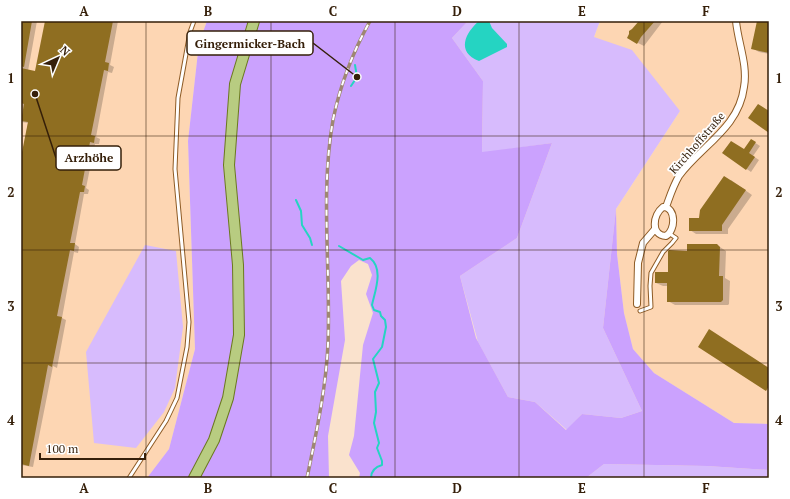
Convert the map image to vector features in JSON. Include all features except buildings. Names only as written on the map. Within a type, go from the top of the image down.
[{"type":"main road","points":[[194,478],[214,440],[228,398],[239,335],[238,265],[229,165],[235,84],[254,21]]},
{"type":"street","name":"Kirchhoffstraße","points":[[637,304],[638,263],[643,243],[655,229],[655,222],[660,209],[666,207],[673,187],[679,176],[728,125],[741,102],[745,72],[736,21]]},
{"type":"street","points":[[655,229],[661,235],[666,236],[670,234],[673,227],[673,220],[670,210],[666,207]]},
{"type":"lane","points":[[129,478],[169,416],[177,398],[187,347],[189,322],[175,169],[178,98],[190,32],[194,21]]},
{"type":"lane","points":[[640,311],[651,307],[651,273],[663,252],[676,238],[670,234]]},
{"type":"shaded area","points":[[21,21],[207,21],[199,43],[188,141],[195,349],[169,449],[147,478],[21,478]]},
{"type":"shaded area","points":[[207,21],[468,21],[452,38],[483,81],[482,152],[552,143],[517,238],[460,276],[476,338],[508,397],[535,402],[566,430],[582,414],[621,418],[642,411],[603,328],[616,209],[617,254],[624,313],[633,349],[654,373],[734,423],[769,424],[769,470],[707,466],[604,464],[586,478],[359,478],[360,473],[349,455],[354,436],[363,345],[373,313],[366,294],[372,275],[368,264],[359,260],[351,266],[341,281],[345,340],[328,436],[329,478],[147,478],[169,449],[195,349],[188,141],[199,43]]},
{"type":"shaded area","points":[[468,21],[600,21],[594,37],[632,50],[680,111],[616,209],[603,328],[642,411],[621,418],[582,414],[567,430],[535,402],[508,397],[478,342],[460,276],[517,238],[552,143],[482,153],[483,81],[452,38]]},
{"type":"shaded area","points":[[600,21],[769,21],[769,424],[734,423],[654,373],[633,349],[624,313],[617,254],[616,209],[680,111],[594,37]]},
{"type":"shaded area","points":[[145,245],[176,251],[183,327],[175,388],[164,412],[136,448],[94,443],[86,352]]},
{"type":"shaded area","points":[[604,464],[707,466],[769,470],[769,478],[586,478]]},
{"type":"water","points":[[479,21],[489,21],[492,28],[507,44],[507,47],[479,61],[467,53],[465,42],[470,31]]},
{"type":"waterway","points":[[351,86],[357,77],[355,65]]},
{"type":"waterway","points":[[296,200],[301,211],[302,225],[310,238],[312,245]]},
{"type":"waterway","points":[[339,246],[363,260],[370,258],[377,268],[378,274],[372,305],[374,310],[380,312],[381,316],[385,320],[386,327],[382,347],[373,359],[379,383],[375,392],[376,412],[374,423],[379,443],[377,448],[382,465],[374,470],[371,478]]},
{"type":"railway","points":[[307,478],[320,411],[327,361],[329,316],[326,203],[329,148],[333,120],[343,81],[370,21]]},
{"type":"place","name":"Gingermicker-Bach","points":[[357,77]]},
{"type":"place","name":"Arzhöhe","points":[[35,94]]}]
